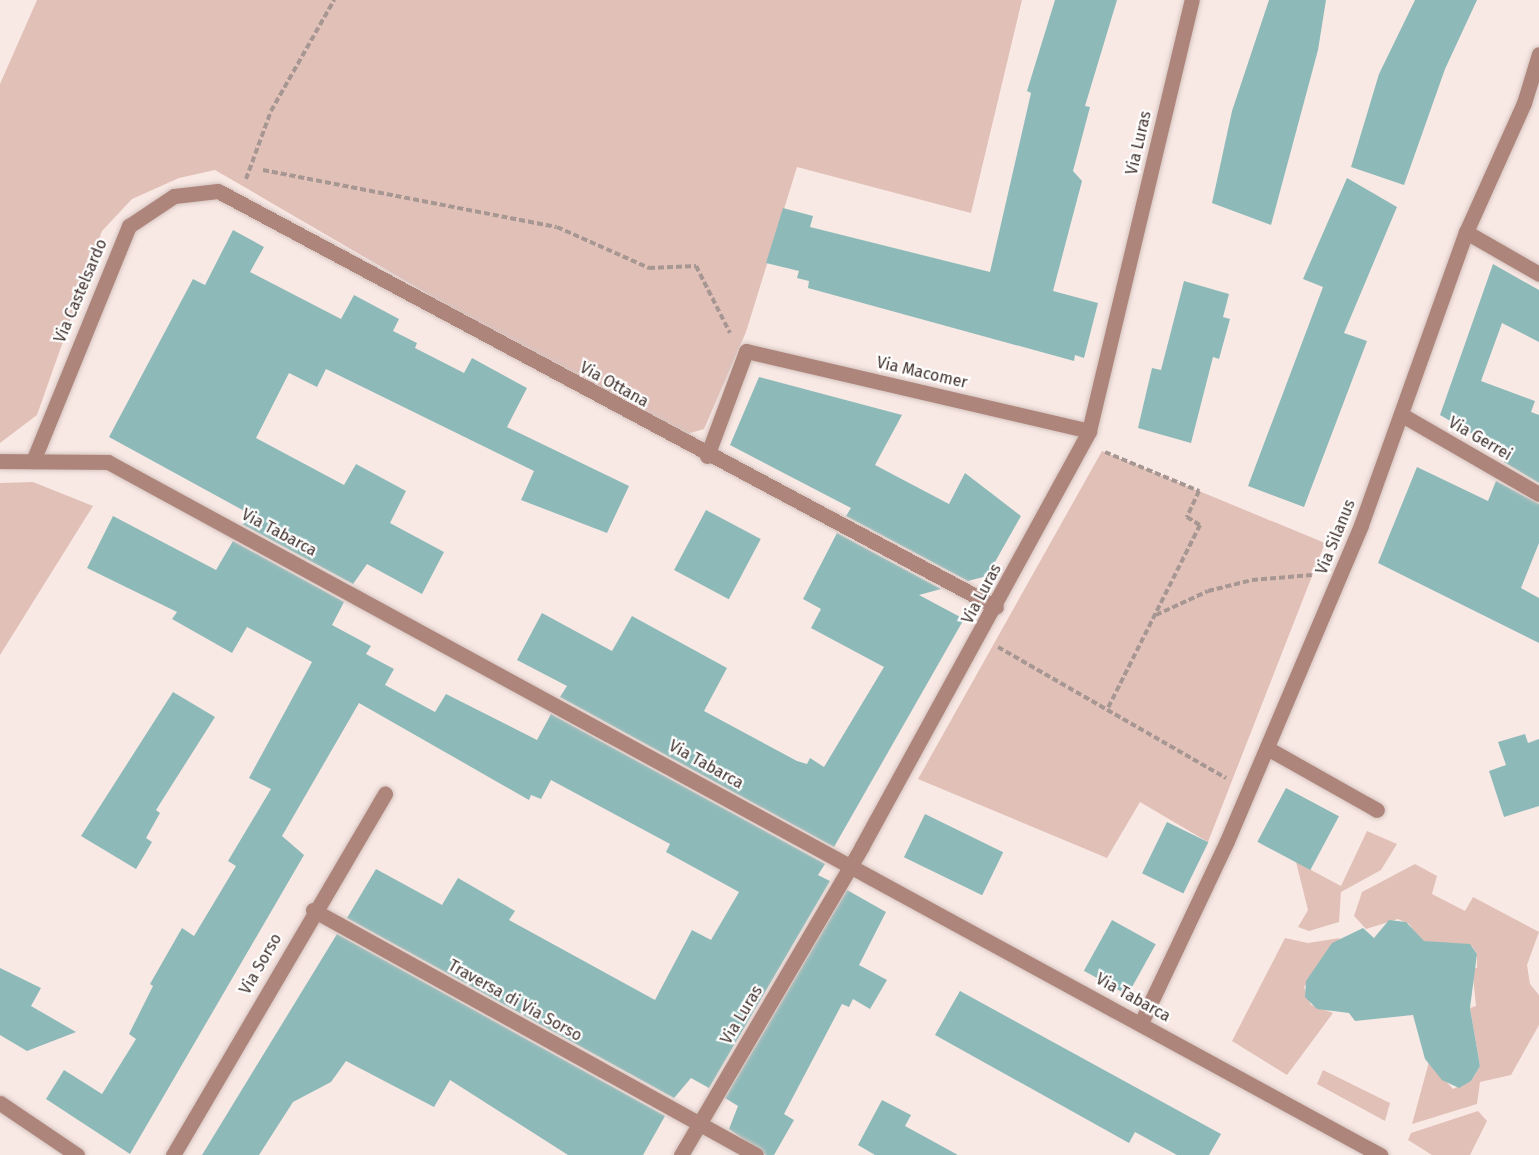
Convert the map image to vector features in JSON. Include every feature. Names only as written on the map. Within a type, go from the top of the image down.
[{"type":"street","name":"Via Luras","points":[[681,1155],[851,865],[996,607],[1085,438],[1192,0]]},
{"type":"street","name":"Via Silanus","points":[[1142,1023],[1248,791],[1338,581],[1402,415],[1466,232],[1532,104],[1539,54]]},
{"type":"street","name":"Via Ottana","points":[[218,191],[707,456],[996,607]]},
{"type":"street","name":"Via Castelsardo","points":[[33,461],[129,226],[174,196],[218,191]]},
{"type":"street","points":[[1466,232],[1539,274]]},
{"type":"street","name":"Via Macomer","points":[[746,351],[1085,438]]},
{"type":"street","points":[[707,456],[746,351]]},
{"type":"street","name":"Via Gerrei","points":[[1402,415],[1539,494]]},
{"type":"street","name":"Via Tabarca","points":[[0,461],[108,462],[1142,1023],[1380,1155]]},
{"type":"street","points":[[1267,748],[1377,810]]},
{"type":"street","name":"Via Sorso","points":[[173,1155],[313,910],[385,794]]},
{"type":"street","name":"Traversa di Via Sorso","points":[[313,910],[756,1155]]},
{"type":"street","points":[[0,1103],[77,1155]]},
{"type":"path","points":[[241,203],[251,159],[272,111],[334,0]]},
{"type":"path","points":[[263,170],[557,227],[649,267],[696,266],[708,281],[733,340],[746,351]]},
{"type":"path","points":[[1085,438],[1199,491],[1187,517],[1200,525],[1107,710]]},
{"type":"path","points":[[1155,616],[1208,591],[1252,579],[1312,575],[1338,581]]},
{"type":"path","points":[[978,638],[1248,791]]},
{"type":"shaded area","points":[[37,0],[1022,0],[971,213],[797,167],[746,332],[704,429],[687,434],[452,308],[215,170],[179,178],[132,199],[102,231],[37,415],[0,443],[0,84]]},
{"type":"shaded area","points":[[1102,451],[1325,543],[1208,842],[1140,802],[1107,858],[918,779]]},
{"type":"shaded area","points":[[33,482],[93,506],[0,655],[0,483]]},
{"type":"shaded area","points":[[1367,831],[1397,844],[1381,870],[1341,892],[1339,922],[1309,931],[1298,927],[1308,910],[1296,862],[1341,886]]},
{"type":"shaded area","points":[[1415,864],[1437,876],[1432,894],[1465,911],[1473,897],[1539,932],[1527,965],[1530,984],[1539,995],[1539,1025],[1511,1075],[1480,1082],[1477,1104],[1412,1124],[1429,1062],[1453,1089],[1471,1081],[1480,1066],[1470,1008],[1476,1006],[1472,967],[1477,968],[1477,954],[1472,946],[1421,941],[1409,924],[1398,919],[1366,929],[1354,916],[1362,892]]},
{"type":"shaded area","points":[[1285,938],[1308,943],[1340,938],[1304,987],[1311,1005],[1333,1013],[1287,1075],[1232,1041]]},
{"type":"shaded area","points":[[1323,1070],[1390,1103],[1385,1121],[1317,1084]]},
{"type":"shaded area","points":[[1478,1111],[1487,1121],[1470,1155],[1432,1155],[1408,1140],[1411,1133]]},
{"type":"building","points":[[1055,0],[1117,0],[1085,106],[1090,107],[1073,171],[1082,181],[1053,291],[1098,303],[1084,358],[1075,355],[1074,361],[808,288],[809,281],[797,278],[799,271],[766,263],[783,208],[813,216],[810,227],[990,272],[1031,93],[1027,91]]},
{"type":"building","points":[[1269,0],[1326,0],[1318,50],[1271,225],[1212,203],[1232,111]]},
{"type":"building","points":[[1415,0],[1477,0],[1445,69],[1404,185],[1351,167],[1379,74]]},
{"type":"building","points":[[1347,178],[1397,207],[1344,333],[1367,341],[1304,507],[1248,486],[1323,287],[1303,279]]},
{"type":"building","points":[[233,230],[264,247],[250,272],[341,319],[354,295],[399,319],[393,331],[417,343],[415,348],[464,373],[472,358],[527,388],[507,427],[629,486],[607,533],[521,500],[534,471],[326,369],[317,387],[289,373],[256,438],[344,485],[356,464],[406,491],[390,523],[444,552],[422,594],[367,564],[353,584],[242,524],[248,513],[109,437],[193,279],[205,285]]},
{"type":"building","points":[[1493,264],[1539,290],[1539,342],[1502,323],[1481,381],[1535,401],[1531,412],[1539,415],[1539,483],[1504,462],[1507,454],[1440,415]]},
{"type":"building","points":[[1184,281],[1229,294],[1223,317],[1230,319],[1219,359],[1213,357],[1191,443],[1138,428],[1152,368],[1161,370]]},
{"type":"building","points":[[759,377],[902,415],[875,465],[949,504],[965,473],[1021,516],[987,576],[968,581],[846,516],[851,508],[730,445]]},
{"type":"building","points":[[1417,467],[1488,501],[1496,481],[1539,504],[1539,543],[1521,588],[1539,598],[1539,643],[1378,563]]},
{"type":"building","points":[[706,510],[761,539],[729,599],[674,570]]},
{"type":"building","points":[[113,516],[216,570],[233,541],[344,602],[332,625],[371,646],[366,654],[394,669],[385,685],[435,712],[446,694],[537,740],[551,714],[825,864],[818,875],[830,881],[709,1088],[691,1078],[674,1098],[347,918],[376,869],[442,905],[458,878],[515,911],[509,920],[655,1000],[692,930],[711,940],[739,892],[666,852],[670,844],[551,780],[541,799],[531,795],[529,800],[359,703],[282,836],[304,855],[130,1154],[46,1099],[64,1070],[102,1094],[136,1039],[129,1034],[153,986],[150,984],[182,928],[194,936],[236,866],[228,861],[271,789],[249,778],[312,662],[247,627],[232,653],[172,619],[177,612],[87,568]]},
{"type":"building","points":[[837,533],[941,589],[919,595],[964,619],[834,847],[560,697],[567,686],[517,660],[542,613],[612,651],[632,616],[727,668],[704,711],[797,761],[807,764],[810,758],[824,767],[884,667],[811,628],[821,609],[803,599]]},
{"type":"building","points":[[173,692],[215,717],[156,810],[160,813],[146,838],[152,842],[136,869],[81,836]]},
{"type":"building","points":[[1525,734],[1528,743],[1539,739],[1539,806],[1504,817],[1489,771],[1506,765],[1498,742]]},
{"type":"building","points":[[1286,788],[1339,816],[1310,870],[1257,842]]},
{"type":"building","points":[[925,814],[1003,852],[982,895],[904,857]]},
{"type":"building","points":[[1167,822],[1208,842],[1183,893],[1142,873]]},
{"type":"building","points":[[847,890],[886,912],[859,965],[887,980],[870,1009],[853,999],[849,1007],[842,1004],[784,1114],[794,1120],[774,1155],[766,1155],[729,1129],[738,1106],[725,1098]]},
{"type":"building","points":[[1112,920],[1156,944],[1128,995],[1084,971]]},
{"type":"building","points":[[1389,920],[1406,922],[1424,941],[1470,944],[1477,954],[1470,1008],[1480,1066],[1471,1081],[1459,1088],[1442,1080],[1425,1059],[1413,1015],[1355,1021],[1349,1013],[1317,1009],[1305,997],[1306,981],[1332,943],[1363,928],[1374,938]]},
{"type":"building","points":[[337,934],[665,1116],[643,1155],[568,1155],[450,1080],[434,1107],[346,1061],[331,1082],[293,1102],[259,1155],[202,1155]]},
{"type":"building","points":[[0,968],[41,988],[31,1006],[76,1032],[27,1051],[0,1035]]},
{"type":"building","points":[[960,991],[1221,1134],[1209,1155],[1177,1155],[1135,1132],[1129,1143],[935,1035]]},
{"type":"building","points":[[882,1100],[911,1115],[905,1126],[958,1155],[875,1155],[858,1145]]}]
